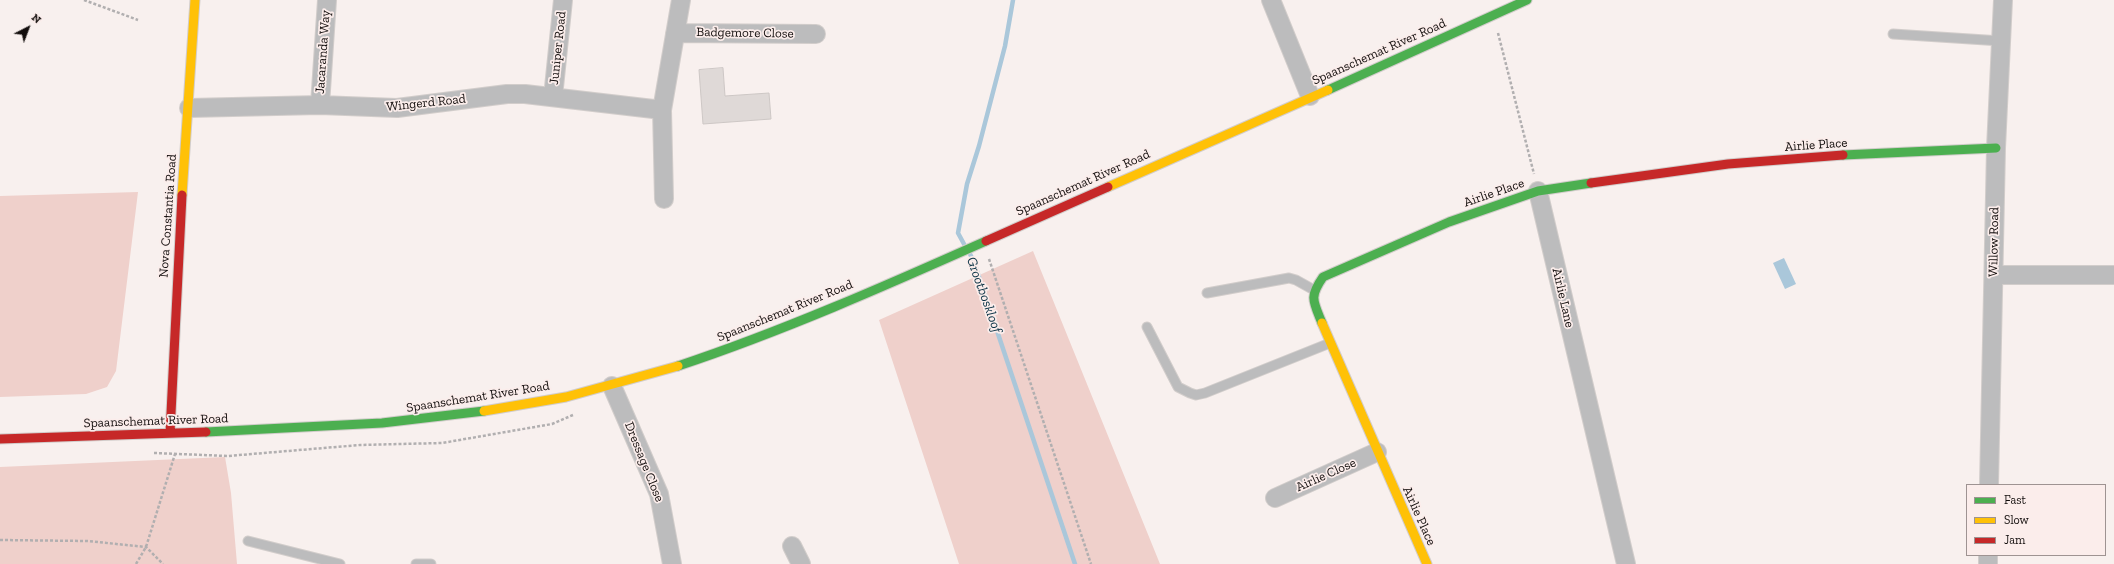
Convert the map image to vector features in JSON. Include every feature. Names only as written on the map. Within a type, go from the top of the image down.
[{"type":"main road","name":"Nova Constantia Road","points":[[170,433],[175,309],[195,0]]},
{"type":"main road","name":"Spaanschemat River Road","points":[[0,439],[390,423],[463,415],[538,403],[612,386],[703,357],[780,329],[976,245],[1527,0]]},
{"type":"main road","name":"Airlie Place","points":[[1427,564],[1377,452],[1314,304],[1314,290],[1323,277],[1449,222],[1538,191],[1728,164],[1830,156],[1996,148]]},
{"type":"street","name":"Jacaranda Way","points":[[320,105],[327,0]]},
{"type":"street","name":"Juniper Road","points":[[553,97],[563,0]]},
{"type":"street","points":[[664,199],[662,110],[681,0]]},
{"type":"street","points":[[1272,0],[1310,96]]},
{"type":"street","name":"Willow Road","points":[[1989,484],[1996,148],[2003,0]]},
{"type":"street","name":"Badgemore Close","points":[[675,33],[816,34]]},
{"type":"street","name":"Wingerd Road","points":[[189,108],[320,105],[397,108],[507,94],[553,97],[662,110]]},
{"type":"street","name":"Airlie Lane","points":[[1538,191],[1626,564]]},
{"type":"street","points":[[1994,276],[2114,274]]},
{"type":"street","name":"Dressage Close","points":[[612,386],[659,494],[672,564]]},
{"type":"street","name":"Airlie Close","points":[[1275,498],[1377,452]]},
{"type":"street","points":[[792,546],[801,564]]},
{"type":"lane","points":[[1893,34],[2001,42]]},
{"type":"lane","points":[[1207,293],[1289,278],[1296,280],[1314,290]]},
{"type":"lane","points":[[1147,327],[1178,387],[1196,395],[1219,388],[1330,343]]},
{"type":"lane","points":[[248,542],[340,564]]},
{"type":"lane","points":[[416,564],[431,564]]},
{"type":"path","points":[[84,0],[138,20]]},
{"type":"path","points":[[1498,33],[1538,191]]},
{"type":"path","points":[[987,253],[1091,564]]},
{"type":"path","points":[[136,564],[146,547],[175,454]]},
{"type":"path","points":[[0,540],[87,541],[146,547],[163,564]]},
{"type":"shaded area","points":[[138,192],[116,371],[107,387],[86,394],[0,397],[0,196]]},
{"type":"shaded area","points":[[1033,251],[1160,564],[959,564],[879,320]]},
{"type":"shaded area","points":[[225,457],[231,493],[237,564],[0,564],[0,467]]},
{"type":"water","points":[[1784,258],[1796,284],[1785,289],[1773,263]]},
{"type":"building","points":[[723,68],[725,96],[769,93],[771,119],[703,124],[699,70]]},
{"type":"waterway","name":"Grootboskloof","points":[[964,244],[958,233],[967,184],[979,146],[1005,46],[1013,0]]},
{"type":"waterway","name":"Grootboskloof","points":[[970,254],[974,262],[1075,564]]},
{"type":"traffic: fast","points":[[1328,90],[1527,0]]},
{"type":"traffic: fast","points":[[1843,155],[1996,148]]},
{"type":"traffic: fast","points":[[1322,323],[1316,309],[1314,295],[1323,277],[1449,222],[1538,191],[1591,183]]},
{"type":"traffic: fast","points":[[678,366],[795,323],[986,241]]},
{"type":"traffic: fast","points":[[206,432],[382,423],[484,411]]},
{"type":"traffic: slow","points":[[182,195],[195,0]]},
{"type":"traffic: slow","points":[[1108,187],[1328,90]]},
{"type":"traffic: slow","points":[[1322,323],[1427,564]]},
{"type":"traffic: slow","points":[[484,411],[566,397],[678,366]]},
{"type":"traffic: jam","points":[[1591,183],[1728,164],[1843,155]]},
{"type":"traffic: jam","points":[[986,241],[1108,187]]},
{"type":"traffic: jam","points":[[170,433],[182,195]]},
{"type":"traffic: jam","points":[[0,439],[206,432]]}]
